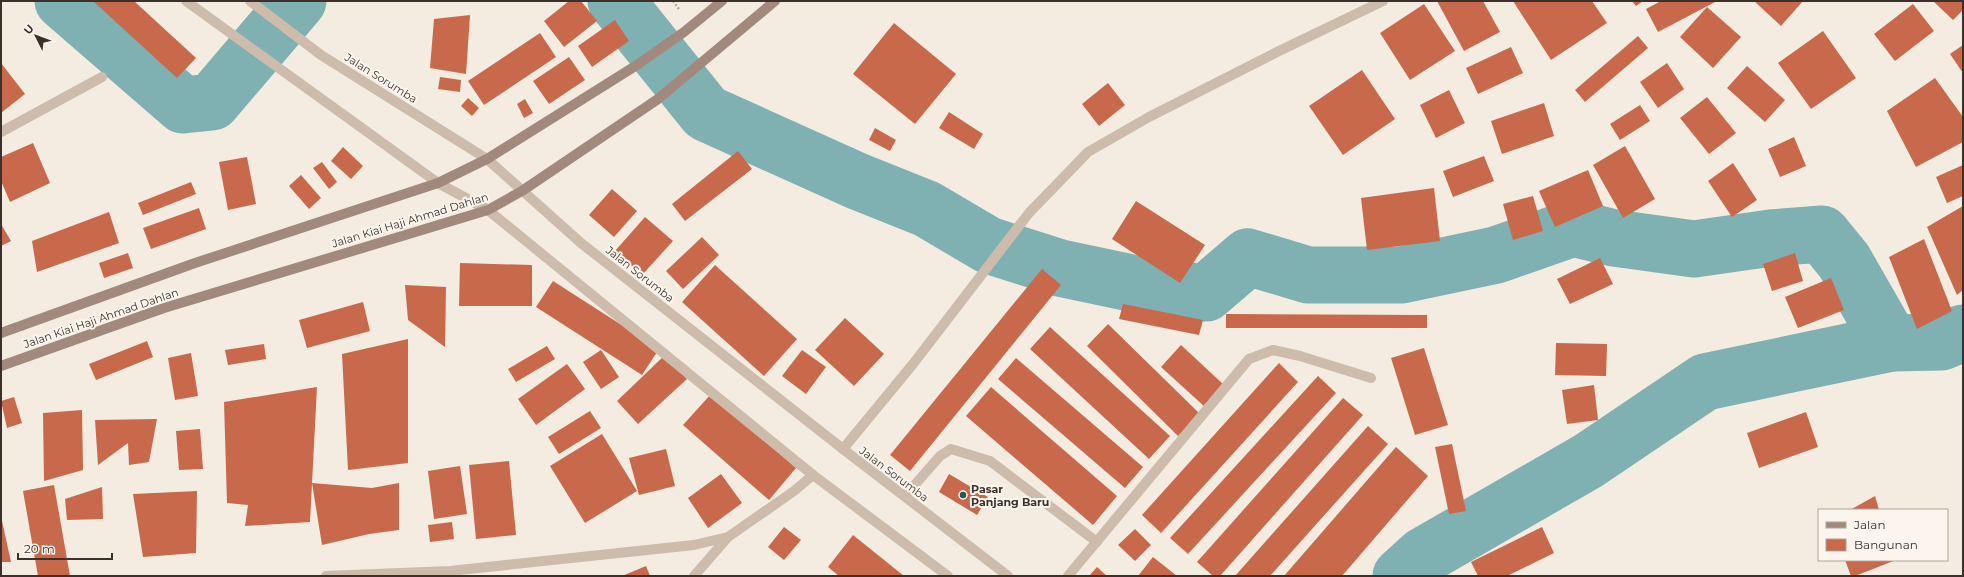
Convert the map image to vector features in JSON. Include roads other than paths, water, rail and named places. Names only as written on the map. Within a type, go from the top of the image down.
[{"type":"main road","name":"Jalan Kiai Haji Ahmad Dahlan","points":[[1,333],[195,263],[438,183],[487,159],[637,65],[684,32],[722,1]]},
{"type":"main road","name":"Jalan Kiai Haji Ahmad Dahlan","points":[[1,366],[164,308],[488,210],[522,191],[658,99],[775,1]]},
{"type":"street","points":[[186,1],[235,38],[438,183],[488,210],[550,259],[813,475],[948,576]]},
{"type":"street","name":"Jalan Sorumba","points":[[250,1],[290,32],[350,74],[487,159],[587,248],[843,449],[1008,576]]},
{"type":"street","points":[[843,449],[913,364],[1029,213],[1088,152],[1149,117],[1278,51],[1383,1]]},
{"type":"street","points":[[1,132],[102,77]]},
{"type":"street","points":[[1068,576],[1249,359],[1273,350],[1300,356],[1371,378]]},
{"type":"street","points":[[905,496],[940,456],[951,449],[990,461],[1097,542]]},
{"type":"street","points":[[694,576],[728,537],[794,491],[813,475]]},
{"type":"street","points":[[326,576],[450,570],[694,545],[728,537]]},
{"type":"waterway","points":[[63,1],[183,105],[212,102],[298,1]]},
{"type":"waterway","points":[[616,1],[706,113],[857,181],[927,209],[988,245],[1060,268],[1131,283],[1206,293],[1248,257],[1308,275],[1401,275],[1496,255],[1573,228],[1614,238],[1694,249],[1771,238],[1822,234],[1844,261],[1891,343],[1941,342],[1963,333]]},
{"type":"waterway","points":[[1401,576],[1423,556],[1588,461],[1705,382],[1891,343]]},
{"type":"place","name":"Pasar Panjang Baru","points":[[963,495]]}]
